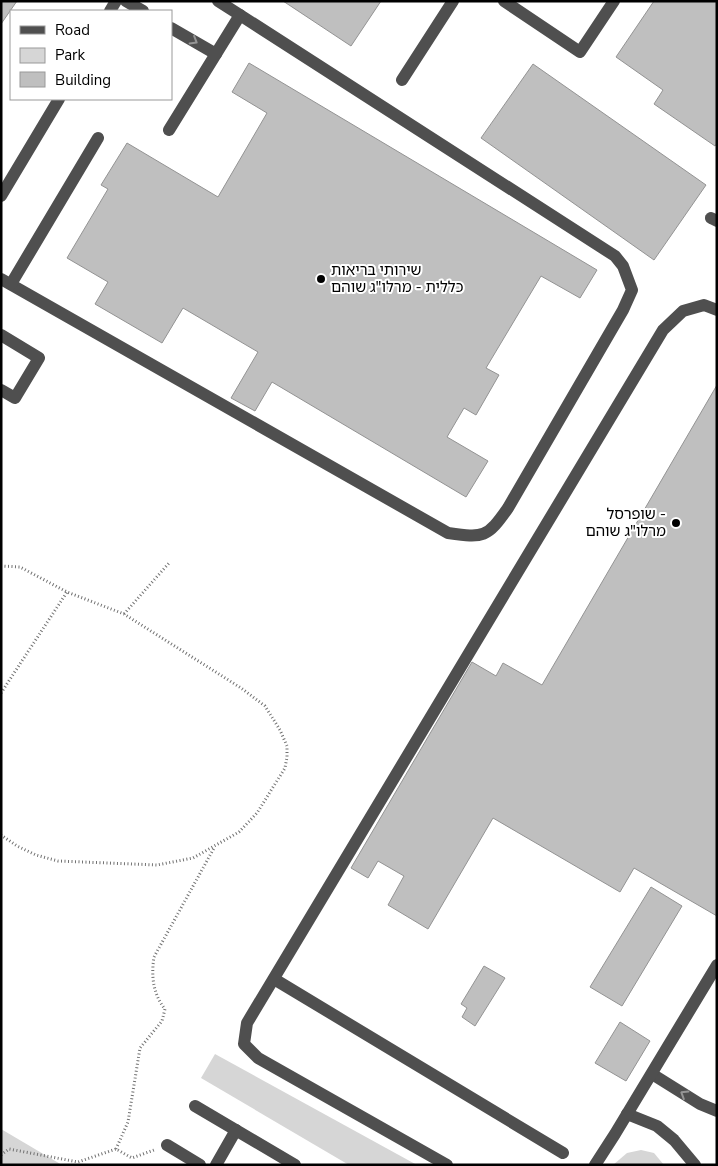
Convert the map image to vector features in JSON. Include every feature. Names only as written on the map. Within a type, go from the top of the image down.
[{"type":"street","points":[[126,1],[141,10]]},
{"type":"street","points":[[98,138],[6,282],[448,533],[470,536],[484,534],[494,528],[508,508],[623,310],[632,290],[623,266],[615,256],[218,1]]},
{"type":"street","points":[[402,80],[454,1]]},
{"type":"street","points":[[504,1],[580,52],[614,1]]},
{"type":"street","points":[[169,130],[240,15]]},
{"type":"street","points":[[172,29],[216,54]]},
{"type":"street","points":[[1,196],[58,100]]},
{"type":"street","points":[[447,1165],[258,1058],[244,1044],[248,1023],[663,330],[683,311],[704,305],[717,310]]},
{"type":"street","points":[[1,335],[39,358],[15,398],[1,390]]},
{"type":"street","points":[[595,1165],[717,965]]},
{"type":"street","points":[[274,979],[563,1153]]},
{"type":"street","points":[[652,1074],[700,1104],[717,1111]]},
{"type":"street","points":[[195,1106],[295,1165]]},
{"type":"street","points":[[627,1114],[657,1126],[674,1140],[695,1165]]},
{"type":"street","points":[[216,1165],[236,1130]]},
{"type":"street","points":[[167,1145],[200,1165]]},
{"type":"path","points":[[124,614],[169,563]]},
{"type":"path","points":[[1,566],[20,567],[67,592],[124,614],[241,688],[265,706],[280,730],[287,746],[285,768],[257,813],[239,832],[193,858],[157,865],[58,861],[36,855],[17,846],[1,835]]},
{"type":"path","points":[[1,693],[67,592]]},
{"type":"path","points":[[116,1150],[128,1122],[140,1048],[162,1021],[165,1009],[159,1002],[154,987],[152,974],[154,957],[215,846]]},
{"type":"path","points":[[1,1156],[9,1149],[78,1162],[116,1150],[132,1158],[167,1145]]},
{"type":"green space","points":[[215,1054],[417,1165],[349,1165],[201,1078]]},
{"type":"green space","points":[[1,1129],[62,1165],[1,1165]]},
{"type":"green space","points":[[641,1150],[654,1153],[664,1165],[613,1165],[627,1153]]},
{"type":"building","points":[[1,1],[17,1],[10,10],[1,24]]},
{"type":"building","points":[[283,1],[381,1],[351,46]]},
{"type":"building","points":[[654,1],[717,1],[717,143],[715,146],[654,104],[663,90],[616,57]]},
{"type":"building","name":"שירותי בריאות כללית - מרלו\"ג שוהם","points":[[249,63],[597,270],[580,298],[541,276],[486,368],[499,375],[476,415],[464,408],[447,437],[488,461],[466,497],[272,382],[255,411],[231,398],[258,352],[183,308],[162,343],[95,304],[108,282],[67,258],[108,189],[101,185],[127,143],[218,197],[267,113],[232,92]]},
{"type":"building","points":[[533,64],[706,185],[654,260],[481,138]]},
{"type":"building","name":"שופרסל - מרלו\"ג שוהם","points":[[717,385],[717,916],[634,868],[620,892],[493,818],[428,929],[388,905],[404,876],[378,861],[368,878],[351,868],[472,662],[496,676],[503,663],[542,685]]},
{"type":"building","points":[[651,887],[682,906],[622,1006],[590,987]]},
{"type":"building","points":[[484,966],[505,978],[475,1026],[462,1017],[467,1008],[461,1004]]},
{"type":"building","points":[[620,1022],[650,1041],[626,1081],[595,1063]]},
{"type":"place","name":"שירותי בריאות כללית - מרלו\"ג שוהם","points":[[321,279]]},
{"type":"place","name":"שופרסל - מרלו\"ג שוהם","points":[[676,523]]}]
